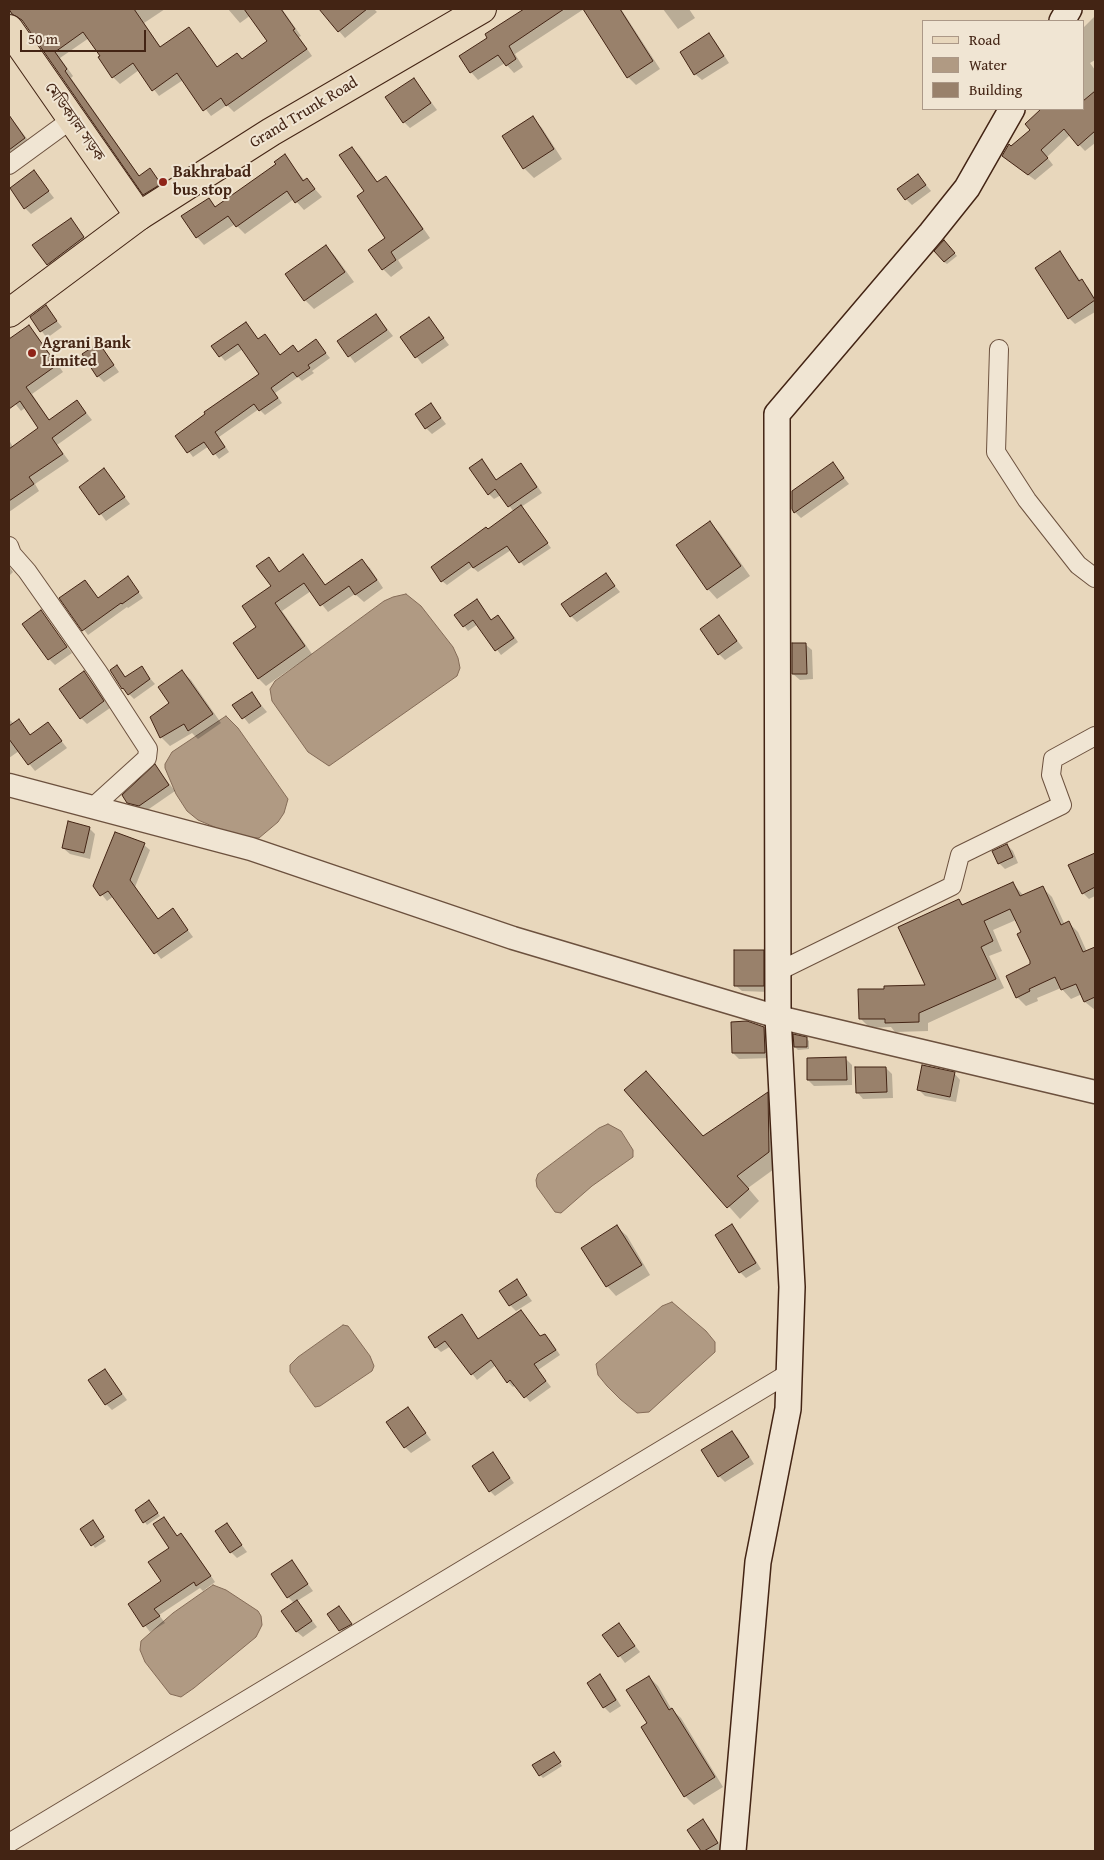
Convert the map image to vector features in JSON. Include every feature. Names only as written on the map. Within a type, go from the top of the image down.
[{"type":"main road","name":"Grand Trunk Road","points":[[9,313],[139,216],[271,132],[482,9]]},
{"type":"main road","points":[[1063,20],[1069,9]]},
{"type":"main road","name":"মেডিক্যাল সড়ক","points":[[9,29],[139,216]]},
{"type":"main road","points":[[734,1851],[758,1562],[788,1409],[790,1373],[792,1287],[777,972],[778,414],[931,233],[966,188],[1011,110]]},
{"type":"street","points":[[9,165],[72,118]]},
{"type":"street","points":[[1000,349],[996,452],[1026,500],[1078,565],[1095,578]]},
{"type":"street","points":[[9,546],[12,554],[27,572],[98,672],[148,749],[147,758],[93,808]]},
{"type":"street","points":[[777,972],[952,886],[960,855],[1062,805],[1051,775],[1053,759],[1095,736]]},
{"type":"street","points":[[9,785],[251,849],[513,938],[778,1017],[1095,1092]]},
{"type":"street","points":[[9,1843],[790,1373]]},
{"type":"water","points":[[406,594],[421,606],[453,647],[460,668],[457,676],[329,766],[308,752],[272,701],[270,689],[275,681],[384,601]]},
{"type":"water","points":[[226,716],[238,728],[288,799],[284,813],[278,822],[259,838],[250,838],[219,829],[198,820],[187,811],[176,794],[165,768],[165,764],[172,752]]},
{"type":"water","points":[[608,1124],[621,1131],[633,1150],[633,1157],[592,1186],[561,1213],[555,1212],[537,1187],[536,1180],[538,1174],[599,1128]]},
{"type":"water","points":[[672,1302],[706,1331],[715,1342],[715,1352],[649,1412],[637,1413],[607,1386],[598,1375],[596,1364],[662,1306]]},
{"type":"water","points":[[343,1325],[348,1326],[370,1356],[374,1366],[372,1371],[320,1406],[315,1407],[290,1372],[290,1365],[298,1357]]},
{"type":"water","points":[[213,1585],[226,1590],[258,1611],[261,1616],[262,1625],[256,1637],[194,1688],[181,1697],[170,1694],[145,1662],[140,1650],[141,1641],[173,1613]]},
{"type":"building","points":[[9,9],[134,9],[160,47],[189,27],[217,67],[237,53],[242,59],[267,41],[244,9],[281,9],[307,49],[226,106],[221,98],[203,111],[177,73],[152,91],[133,63],[112,78],[98,57],[100,56],[83,32],[55,52],[67,69],[65,71],[139,176],[150,168],[161,184],[143,195],[22,20],[12,14]]},
{"type":"building","points":[[319,9],[367,9],[338,32]]},
{"type":"building","points":[[524,9],[564,9],[509,46],[516,59],[506,66],[498,55],[470,73],[459,56],[487,38],[485,34]]},
{"type":"building","points":[[583,9],[620,9],[653,61],[627,78]]},
{"type":"building","points":[[709,33],[724,56],[694,75],[680,52]]},
{"type":"building","points":[[414,78],[431,103],[403,123],[385,97]]},
{"type":"building","points":[[1095,91],[1095,131],[1078,146],[1064,129],[1041,150],[1048,158],[1028,175],[1002,156],[1009,144],[1011,146],[1030,130],[1025,124],[1040,110],[1084,110],[1084,100]]},
{"type":"building","points":[[9,115],[25,138],[9,150]]},
{"type":"building","points":[[533,116],[554,149],[523,169],[502,136]]},
{"type":"building","points":[[352,147],[377,182],[386,176],[423,229],[391,252],[396,260],[382,270],[368,250],[385,238],[357,196],[364,191],[339,155]]},
{"type":"building","points":[[285,154],[303,181],[307,178],[315,189],[295,203],[287,191],[236,227],[228,216],[196,238],[181,216],[209,198],[215,207],[276,164],[274,162]]},
{"type":"building","points":[[34,170],[49,191],[24,209],[10,188]]},
{"type":"building","points":[[918,174],[926,185],[905,200],[897,189]]},
{"type":"building","points":[[71,218],[84,237],[47,265],[32,245]]},
{"type":"building","points":[[944,240],[955,253],[944,262],[934,251]]},
{"type":"building","points":[[326,245],[345,272],[304,301],[285,274]]},
{"type":"building","points":[[1060,251],[1079,281],[1082,279],[1095,300],[1068,319],[1035,268]]},
{"type":"building","points":[[46,305],[57,321],[40,332],[30,317]]},
{"type":"building","points":[[376,314],[387,330],[348,357],[337,341]]},
{"type":"building","points":[[429,317],[444,338],[415,358],[400,337]]},
{"type":"building","points":[[246,322],[258,339],[265,334],[280,355],[293,345],[298,352],[316,339],[326,353],[308,365],[310,368],[297,377],[293,372],[271,388],[278,398],[259,411],[254,404],[215,432],[225,447],[213,455],[204,442],[187,453],[175,436],[205,414],[204,412],[259,374],[238,344],[219,357],[211,346]]},
{"type":"building","points":[[29,325],[57,365],[26,387],[49,420],[77,400],[86,413],[52,438],[63,454],[29,477],[34,484],[9,501],[9,449],[38,428],[20,401],[9,409],[9,339]]},
{"type":"building","points":[[99,343],[114,365],[97,377],[82,354]]},
{"type":"building","points":[[431,403],[441,418],[425,429],[415,414]]},
{"type":"building","points":[[482,459],[496,480],[521,463],[537,487],[508,507],[495,489],[488,495],[469,468]]},
{"type":"building","points":[[833,462],[844,478],[794,513],[792,509],[792,491]]},
{"type":"building","points":[[104,468],[125,497],[99,515],[79,487]]},
{"type":"building","points":[[521,505],[548,543],[519,563],[507,546],[473,568],[469,562],[441,582],[431,567],[486,527],[488,529]]},
{"type":"building","points":[[710,521],[741,566],[707,590],[676,545]]},
{"type":"building","points":[[303,554],[325,585],[362,559],[377,580],[355,595],[349,586],[320,606],[304,583],[275,603],[305,646],[258,679],[233,643],[256,627],[242,606],[271,586],[256,566],[269,557],[279,572]]},
{"type":"building","points":[[606,573],[615,586],[570,617],[561,604]]},
{"type":"building","points":[[128,576],[139,592],[82,631],[59,598],[85,580],[98,598]]},
{"type":"building","points":[[477,599],[491,620],[498,615],[514,638],[495,651],[473,620],[463,627],[454,615]]},
{"type":"building","points":[[41,610],[67,647],[48,660],[22,624]]},
{"type":"building","points":[[719,615],[737,641],[718,655],[700,629]]},
{"type":"building","points":[[792,643],[806,643],[807,674],[792,674]]},
{"type":"building","points":[[117,665],[125,677],[142,666],[150,679],[128,695],[110,670]]},
{"type":"building","points":[[182,670],[213,714],[188,731],[184,724],[160,738],[150,717],[169,703],[158,687]]},
{"type":"building","points":[[84,671],[104,701],[80,719],[59,689]]},
{"type":"building","points":[[252,692],[261,706],[242,719],[232,705]]},
{"type":"building","points":[[19,719],[30,735],[48,722],[62,741],[28,765],[9,739],[9,726]]},
{"type":"building","points":[[155,764],[169,785],[139,806],[127,803],[122,795]]},
{"type":"building","points":[[68,821],[90,827],[84,853],[62,848]]},
{"type":"building","points":[[115,832],[145,843],[130,880],[158,919],[173,908],[188,930],[154,954],[108,891],[100,896],[93,886]]},
{"type":"building","points":[[1007,844],[1013,857],[998,864],[992,851]]},
{"type":"building","points":[[1095,853],[1095,887],[1082,894],[1068,865]]},
{"type":"building","points":[[1013,882],[1020,896],[1043,886],[1061,925],[1069,921],[1083,952],[1095,947],[1095,997],[1084,1002],[1076,984],[1061,990],[1055,977],[1029,989],[1030,991],[1016,998],[1006,976],[1030,964],[1030,961],[1017,934],[1021,932],[1010,909],[984,921],[993,941],[981,947],[996,979],[919,1013],[919,1022],[885,1023],[885,1019],[859,1019],[858,989],[884,989],[884,986],[925,985],[898,927],[959,899],[962,905]]},
{"type":"building","points":[[734,950],[764,950],[764,986],[734,986]]},
{"type":"building","points":[[747,1021],[764,1027],[765,1053],[732,1053],[731,1022]]},
{"type":"building","points":[[793,1034],[807,1037],[807,1047],[794,1047]]},
{"type":"building","points":[[846,1057],[847,1080],[807,1080],[807,1058]]},
{"type":"building","points":[[922,1065],[955,1072],[950,1097],[917,1090]]},
{"type":"building","points":[[855,1067],[886,1067],[887,1092],[856,1093]]},
{"type":"building","points":[[646,1071],[703,1136],[768,1092],[769,1152],[737,1176],[749,1189],[727,1208],[624,1090]]},
{"type":"building","points":[[732,1224],[756,1263],[739,1273],[715,1235]]},
{"type":"building","points":[[617,1225],[642,1265],[606,1287],[581,1248]]},
{"type":"building","points":[[517,1279],[527,1295],[509,1306],[499,1291]]},
{"type":"building","points":[[521,1310],[540,1336],[545,1334],[556,1350],[534,1364],[546,1381],[524,1398],[510,1380],[507,1383],[491,1360],[471,1375],[445,1341],[435,1348],[428,1337],[462,1314],[478,1339]]},
{"type":"building","points":[[105,1369],[122,1394],[105,1405],[88,1380]]},
{"type":"building","points":[[408,1407],[426,1433],[404,1448],[386,1422]]},
{"type":"building","points":[[732,1431],[749,1457],[718,1477],[701,1450]]},
{"type":"building","points":[[493,1452],[510,1478],[489,1492],[472,1466]]},
{"type":"building","points":[[149,1500],[158,1513],[143,1523],[135,1510]]},
{"type":"building","points":[[164,1517],[177,1536],[181,1533],[211,1576],[196,1586],[194,1582],[154,1609],[160,1616],[143,1627],[128,1604],[161,1581],[148,1562],[169,1548],[153,1524]]},
{"type":"building","points":[[93,1520],[104,1537],[91,1546],[80,1529]]},
{"type":"building","points":[[227,1523],[242,1545],[230,1553],[215,1531]]},
{"type":"building","points":[[292,1560],[308,1584],[287,1598],[271,1574]]},
{"type":"building","points":[[297,1600],[312,1621],[296,1632],[281,1611]]},
{"type":"building","points":[[339,1606],[352,1624],[339,1631],[327,1614]]},
{"type":"building","points":[[619,1623],[635,1646],[618,1657],[602,1635]]},
{"type":"building","points":[[600,1674],[616,1700],[603,1708],[587,1683]]},
{"type":"building","points":[[649,1676],[669,1710],[672,1708],[715,1777],[684,1797],[641,1727],[647,1723],[626,1690]]},
{"type":"building","points":[[554,1752],[561,1762],[539,1776],[532,1765]]},
{"type":"building","points":[[703,1819],[718,1843],[701,1851],[687,1830]]},
{"type":"place","name":"Bakhrabad bus stop","points":[[163,182]]},
{"type":"place","name":"Agrani Bank Limited","points":[[32,353]]}]
